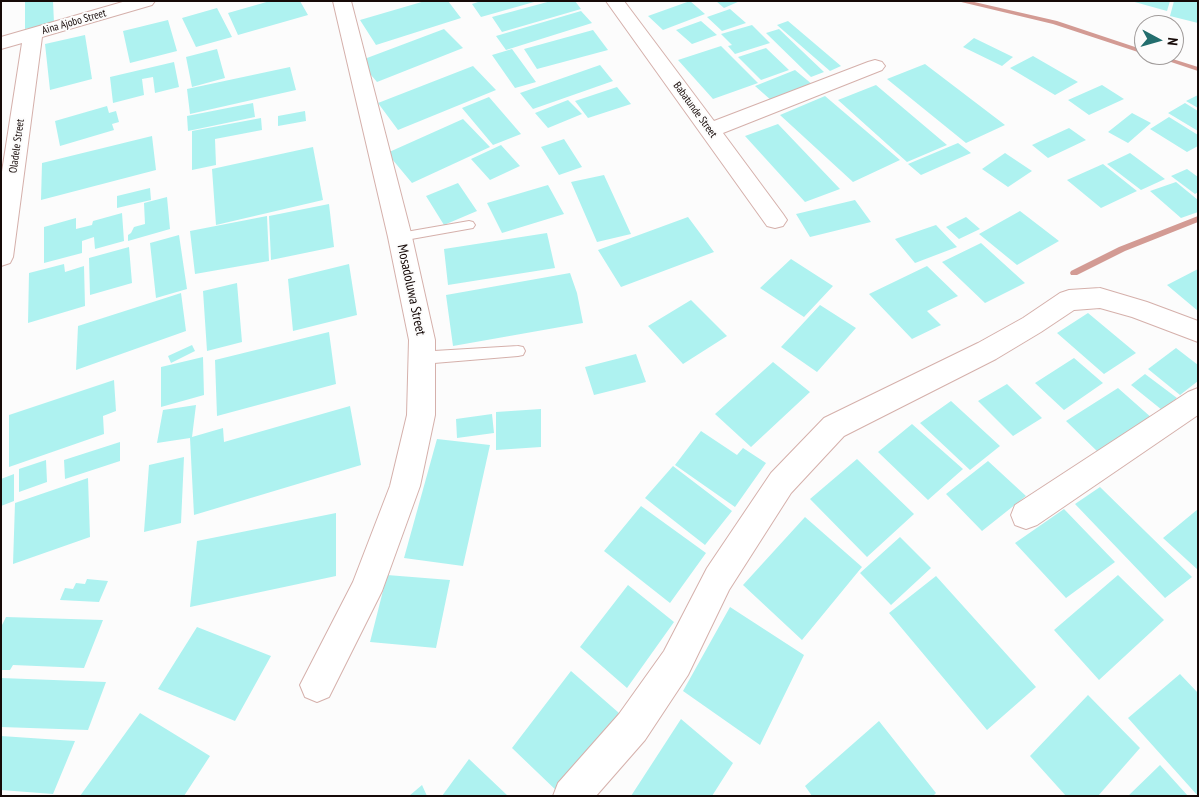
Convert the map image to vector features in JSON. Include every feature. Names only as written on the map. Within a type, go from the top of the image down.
[{"type":"street","name":"Aina Ajobo Street","points":[[1,43],[146,1]]},
{"type":"street","name":"Mosadoluwa Street","points":[[317,685],[366,591],[405,486],[421,415],[422,340],[400,237],[342,1]]},
{"type":"street","name":"Babatunde Street","points":[[615,1],[775,220]]},
{"type":"street","name":"Oladele Street","points":[[1,257],[33,34]]},
{"type":"street","points":[[710,130],[874,66]]},
{"type":"street","points":[[571,796],[632,727],[676,662],[718,579],[781,483],[834,427],[987,351],[1069,300],[1100,298],[1198,332]]},
{"type":"street","points":[[1026,515],[1198,400]]},
{"type":"lane","points":[[400,237],[469,224]]},
{"type":"lane","points":[[422,356],[434,357],[518,351]]},
{"type":"building","points":[[25,1],[53,1],[54,23],[25,29]]},
{"type":"building","points":[[270,1],[300,1],[308,15],[238,35],[228,13]]},
{"type":"building","points":[[425,1],[448,1],[461,18],[376,45],[360,20]]},
{"type":"building","points":[[481,1],[534,2],[481,17],[472,4]]},
{"type":"building","points":[[551,1],[575,1],[581,9],[502,32],[492,17]]},
{"type":"building","points":[[690,1],[705,14],[663,30],[648,16]]},
{"type":"building","points":[[716,1],[740,1],[724,8]]},
{"type":"building","points":[[1131,1],[1170,1],[1167,11]]},
{"type":"building","points":[[1174,1],[1198,1],[1198,23],[1184,20],[1184,15],[1170,15]]},
{"type":"building","points":[[217,8],[232,37],[196,47],[182,18]]},
{"type":"building","points":[[730,9],[746,23],[722,31],[707,17]]},
{"type":"building","points":[[581,11],[592,23],[506,50],[496,36]]},
{"type":"building","points":[[168,20],[177,51],[130,63],[123,31]]},
{"type":"building","points":[[701,21],[717,35],[692,44],[676,30]]},
{"type":"building","points":[[788,21],[841,66],[830,71],[777,25]]},
{"type":"building","points":[[752,25],[770,43],[735,54],[728,46],[732,45],[721,34]]},
{"type":"building","points":[[444,29],[463,48],[377,82],[359,61]]},
{"type":"building","points":[[779,29],[824,72],[811,77],[766,33]]},
{"type":"building","points":[[593,30],[608,50],[537,69],[524,49]]},
{"type":"building","points":[[85,35],[92,79],[50,90],[45,44]]},
{"type":"building","points":[[974,38],[1013,57],[1002,66],[963,47]]},
{"type":"building","points":[[721,46],[758,83],[713,99],[678,60]]},
{"type":"building","points":[[766,48],[789,70],[761,80],[738,57]]},
{"type":"building","points":[[217,49],[225,78],[192,87],[186,57]]},
{"type":"building","points":[[512,49],[536,82],[515,88],[492,55]]},
{"type":"building","points":[[1033,56],[1078,82],[1055,95],[1010,68]]},
{"type":"building","points":[[174,62],[179,87],[155,93],[153,77],[142,79],[144,95],[113,103],[110,77]]},
{"type":"building","points":[[925,64],[1005,125],[966,143],[887,79]]},
{"type":"building","points":[[600,65],[613,81],[533,109],[520,93]]},
{"type":"building","points":[[473,66],[496,90],[398,130],[378,103]]},
{"type":"building","points":[[290,67],[296,90],[190,114],[187,89]]},
{"type":"building","points":[[795,70],[813,85],[772,101],[755,86]]},
{"type":"building","points":[[876,85],[947,145],[907,162],[838,100]]},
{"type":"building","points":[[1102,85],[1124,99],[1089,115],[1068,100]]},
{"type":"building","points":[[617,87],[631,104],[588,118],[575,101]]},
{"type":"building","points":[[1198,95],[1198,108],[1186,101]]},
{"type":"building","points":[[825,96],[900,160],[853,182],[780,115]]},
{"type":"building","points":[[489,97],[521,134],[493,145],[462,108]]},
{"type":"building","points":[[568,100],[582,114],[548,128],[535,113]]},
{"type":"building","points":[[253,103],[255,117],[188,131],[187,116]]},
{"type":"building","points":[[1185,103],[1198,111],[1198,131],[1168,113]]},
{"type":"building","points":[[107,106],[109,113],[116,111],[119,122],[112,124],[114,130],[60,146],[55,121]]},
{"type":"building","points":[[305,111],[306,121],[278,126],[278,116]]},
{"type":"building","points":[[1132,113],[1151,123],[1128,143],[1108,132]]},
{"type":"building","points":[[1169,117],[1198,135],[1198,146],[1187,152],[1150,129]]},
{"type":"building","points":[[261,118],[262,130],[215,139],[216,165],[192,170],[192,131]]},
{"type":"building","points":[[463,119],[490,147],[412,183],[387,153]]},
{"type":"building","points":[[778,124],[840,189],[805,202],[745,136]]},
{"type":"building","points":[[1069,128],[1086,140],[1048,158],[1032,145]]},
{"type":"building","points":[[152,136],[156,170],[41,200],[42,163]]},
{"type":"building","points":[[564,139],[582,167],[559,175],[541,147]]},
{"type":"building","points":[[958,143],[971,153],[921,175],[908,164]]},
{"type":"building","points":[[501,145],[520,166],[490,180],[471,159]]},
{"type":"building","points":[[313,147],[323,200],[216,225],[212,169]]},
{"type":"building","points":[[1005,153],[1032,171],[1008,187],[982,169]]},
{"type":"building","points":[[1130,153],[1165,179],[1141,190],[1107,164]]},
{"type":"building","points":[[1103,164],[1137,191],[1101,208],[1067,180]]},
{"type":"building","points":[[1187,169],[1198,177],[1198,192],[1195,194],[1171,176]]},
{"type":"building","points":[[604,175],[631,234],[597,242],[571,182]]},
{"type":"building","points":[[1176,182],[1198,200],[1198,212],[1181,218],[1150,191]]},
{"type":"building","points":[[458,183],[477,211],[444,225],[426,196]]},
{"type":"building","points":[[548,185],[564,214],[502,233],[487,203]]},
{"type":"building","points":[[150,188],[151,200],[117,208],[117,196]]},
{"type":"building","points":[[167,197],[170,229],[128,241],[128,235],[134,227],[145,224],[144,203]]},
{"type":"building","points":[[855,200],[871,222],[810,237],[796,214]]},
{"type":"building","points":[[329,204],[334,247],[271,260],[269,216]]},
{"type":"building","points":[[1020,211],[1059,241],[1017,265],[979,234]]},
{"type":"building","points":[[122,213],[124,241],[95,249],[94,237],[82,241],[82,253],[44,263],[44,227],[76,218],[76,229],[92,225],[93,221]]},
{"type":"building","points":[[267,216],[269,261],[195,274],[190,231]]},
{"type":"building","points":[[688,217],[714,252],[621,287],[598,250]]},
{"type":"building","points":[[966,217],[980,229],[959,239],[946,227]]},
{"type":"building","points":[[936,225],[957,247],[915,263],[895,239]]},
{"type":"building","points":[[547,233],[555,268],[448,285],[444,249]]},
{"type":"building","points":[[179,235],[187,289],[156,298],[150,243]]},
{"type":"building","points":[[981,243],[1025,283],[985,303],[942,262]]},
{"type":"building","points":[[129,247],[132,283],[90,295],[89,258]]},
{"type":"building","points":[[791,259],[833,286],[804,317],[760,288]]},
{"type":"building","points":[[64,264],[65,272],[84,266],[85,306],[28,323],[29,273]]},
{"type":"building","points":[[349,264],[357,315],[293,331],[288,279]]},
{"type":"building","points":[[927,266],[958,296],[927,311],[941,325],[912,339],[869,294]]},
{"type":"building","points":[[1198,269],[1198,311],[1167,285]]},
{"type":"building","points":[[570,273],[577,293],[583,323],[453,346],[446,295]]},
{"type":"building","points":[[237,283],[242,342],[207,351],[203,291]]},
{"type":"building","points":[[181,293],[186,331],[76,370],[78,326]]},
{"type":"building","points":[[691,300],[727,336],[683,364],[648,326]]},
{"type":"building","points":[[820,305],[856,328],[817,372],[781,347]]},
{"type":"building","points":[[1088,313],[1136,353],[1104,374],[1057,333]]},
{"type":"building","points":[[329,332],[336,384],[217,416],[215,360]]},
{"type":"building","points":[[192,345],[195,351],[171,363],[168,356]]},
{"type":"building","points":[[1176,348],[1198,365],[1198,381],[1180,395],[1148,369]]},
{"type":"building","points":[[636,354],[646,382],[594,395],[585,367]]},
{"type":"building","points":[[203,357],[204,395],[161,407],[161,367]]},
{"type":"building","points":[[1074,358],[1103,383],[1064,410],[1035,383]]},
{"type":"building","points":[[773,362],[810,392],[751,447],[715,414]]},
{"type":"building","points":[[1145,374],[1177,398],[1162,410],[1131,385]]},
{"type":"building","points":[[114,380],[116,411],[103,416],[104,434],[9,467],[9,415]]},
{"type":"building","points":[[1007,384],[1042,418],[1013,436],[978,401]]},
{"type":"building","points":[[1118,388],[1153,419],[1100,454],[1066,421]]},
{"type":"building","points":[[951,401],[1000,446],[970,470],[920,423]]},
{"type":"building","points":[[196,405],[192,437],[223,428],[224,442],[350,406],[361,465],[194,515],[190,438],[157,443],[163,410]]},
{"type":"building","points":[[541,409],[541,447],[496,450],[496,412]]},
{"type":"building","points":[[492,414],[494,433],[457,438],[456,419]]},
{"type":"building","points":[[912,424],[963,469],[928,500],[878,452]]},
{"type":"building","points":[[701,431],[737,455],[743,448],[766,463],[735,507],[675,465]]},
{"type":"building","points":[[437,439],[490,445],[463,566],[404,558]]},
{"type":"building","points":[[120,442],[120,461],[65,479],[64,460]]},
{"type":"building","points":[[184,457],[181,523],[144,532],[149,465]]},
{"type":"building","points":[[857,459],[914,514],[867,557],[810,499]]},
{"type":"building","points":[[46,460],[47,482],[19,492],[19,469]]},
{"type":"building","points":[[988,461],[1026,496],[982,531],[946,494]]},
{"type":"building","points":[[673,466],[732,511],[705,545],[645,498]]},
{"type":"building","points":[[14,474],[14,501],[1,506],[1,479]]},
{"type":"building","points":[[88,478],[90,537],[13,564],[15,503]]},
{"type":"building","points":[[1100,487],[1192,577],[1165,598],[1075,504]]},
{"type":"building","points":[[641,506],[706,553],[670,603],[604,551]]},
{"type":"building","points":[[1064,509],[1115,562],[1066,598],[1015,543]]},
{"type":"building","points":[[1198,509],[1198,570],[1163,538]]},
{"type":"building","points":[[336,513],[336,576],[190,607],[197,541]]},
{"type":"building","points":[[805,517],[862,567],[802,640],[743,585]]},
{"type":"building","points":[[900,537],[931,568],[891,605],[860,573]]},
{"type":"building","points":[[387,575],[450,580],[436,648],[370,642]]},
{"type":"building","points":[[1118,575],[1164,620],[1099,680],[1054,630]]},
{"type":"building","points":[[936,576],[1036,687],[987,730],[889,613]]},
{"type":"building","points":[[87,579],[108,581],[99,602],[60,600],[65,588],[73,589],[76,583],[85,584]]},
{"type":"building","points":[[628,585],[674,622],[627,688],[580,647]]},
{"type":"building","points":[[730,607],[804,655],[760,745],[683,691]]},
{"type":"building","points":[[6,617],[103,620],[84,668],[13,665],[10,670],[1,670],[1,627]]},
{"type":"building","points":[[197,627],[271,656],[235,721],[158,689]]},
{"type":"building","points":[[571,671],[619,713],[561,795],[512,748]]},
{"type":"building","points":[[1180,674],[1198,693],[1198,796],[1128,718]]},
{"type":"building","points":[[1,678],[106,682],[88,730],[1,727]]},
{"type":"building","points":[[1088,695],[1140,748],[1098,796],[1066,796],[1030,756]]},
{"type":"building","points":[[140,713],[210,756],[184,796],[80,796]]},
{"type":"building","points":[[681,719],[733,763],[712,796],[631,796]]},
{"type":"building","points":[[879,721],[936,793],[933,796],[812,796],[805,786]]},
{"type":"building","points":[[1,736],[75,741],[53,794],[1,790]]},
{"type":"building","points":[[469,759],[508,796],[442,796]]},
{"type":"building","points":[[1160,765],[1188,796],[1128,796]]},
{"type":"building","points":[[422,785],[427,796],[409,796]]},
{"type":"waterway","points":[[960,1],[1055,22],[1134,49]]},
{"type":"waterway","points":[[1184,65],[1198,69]]},
{"type":"waterway","points":[[1074,273],[1122,249],[1198,219]]}]
